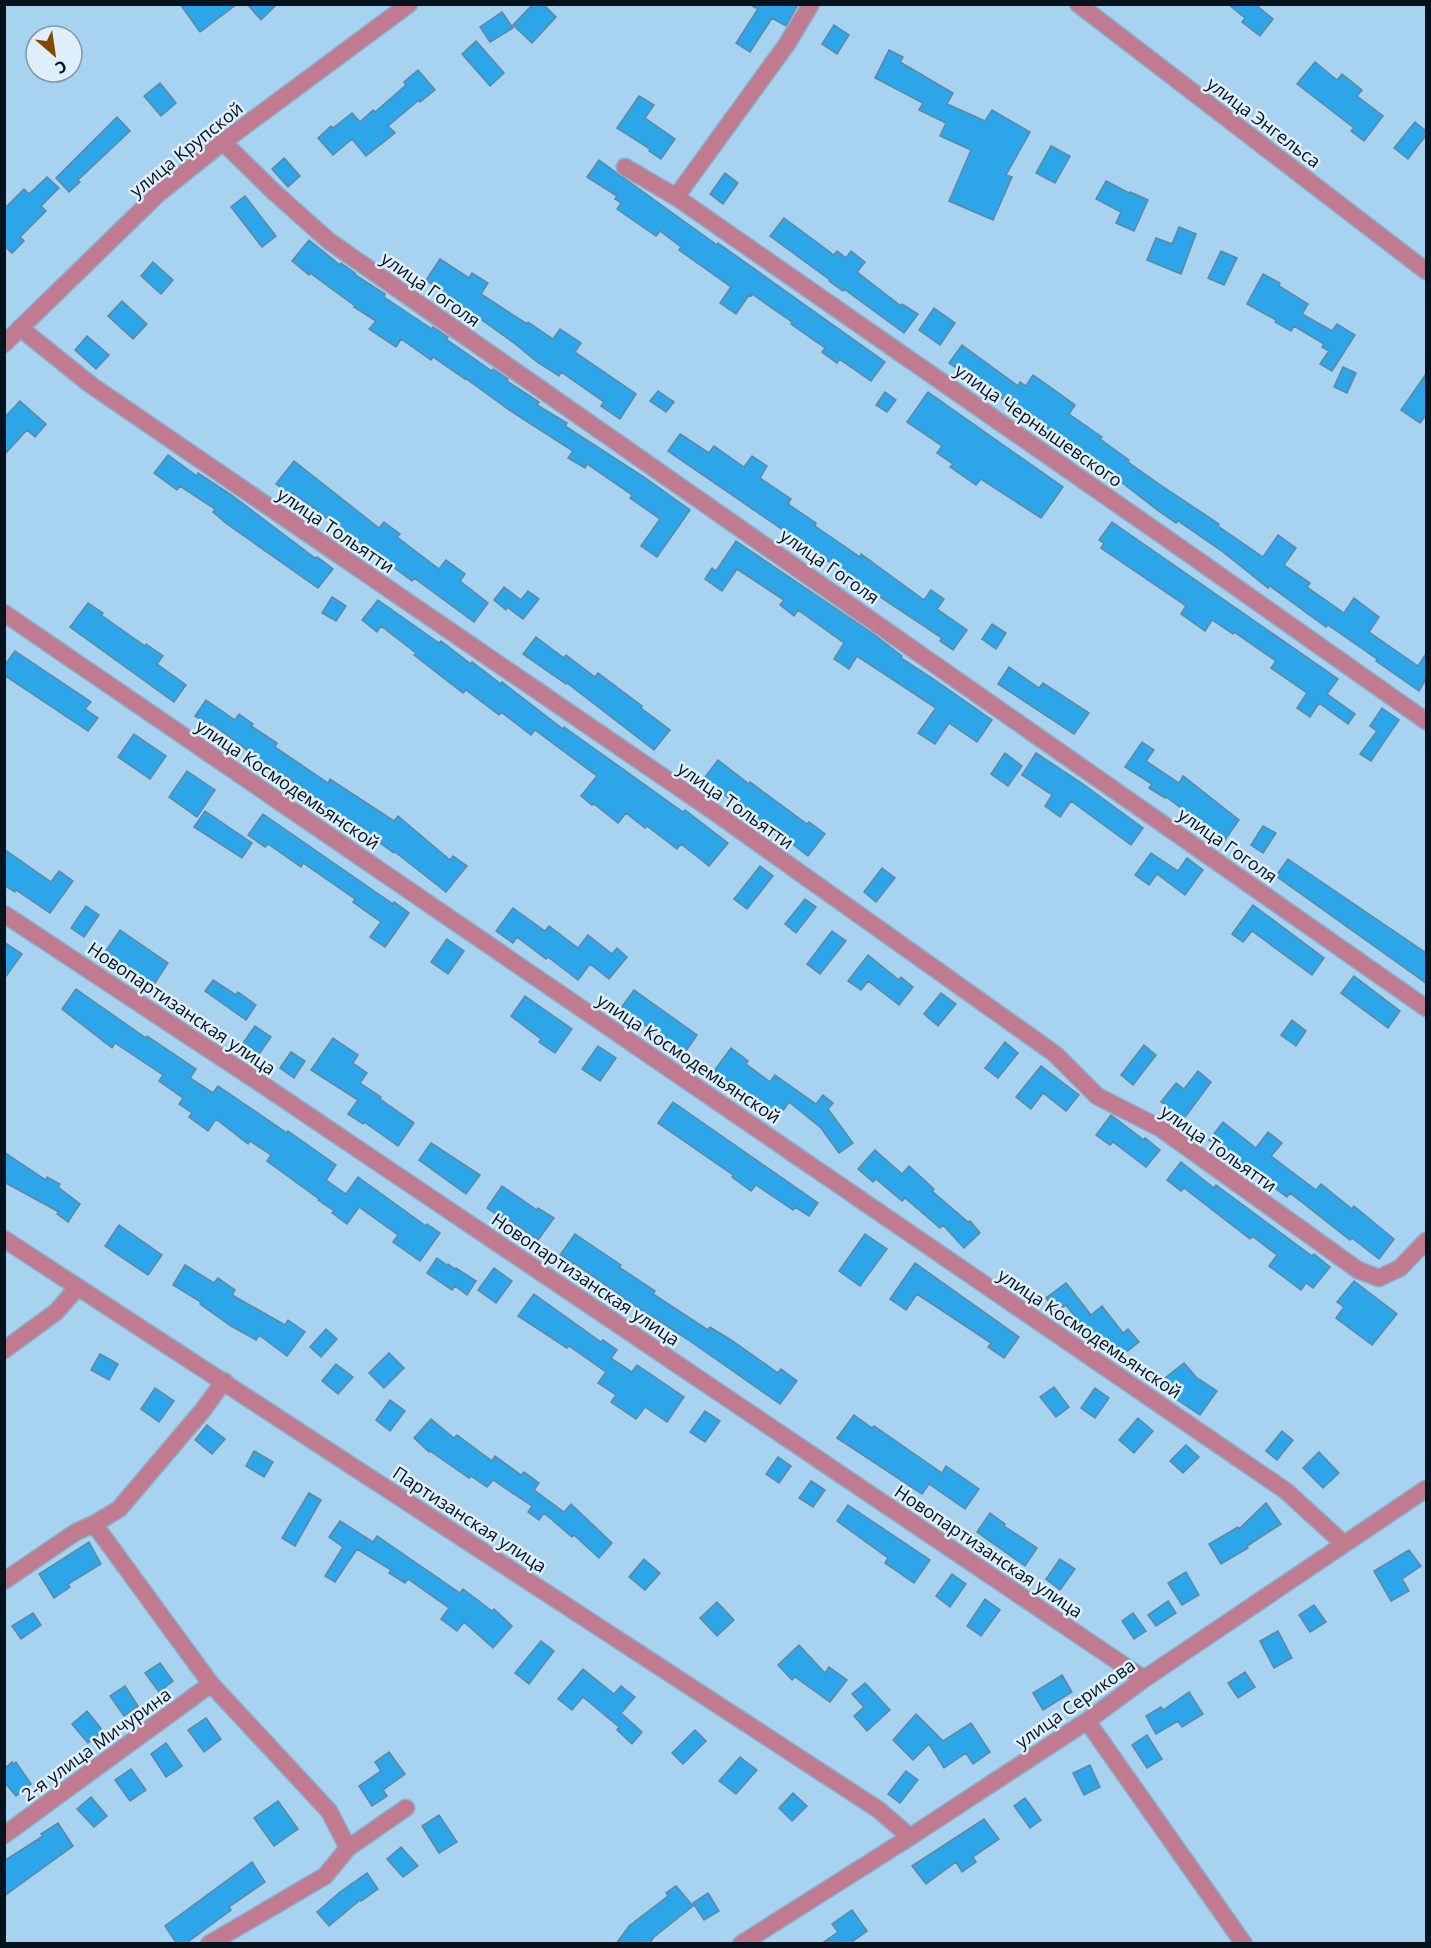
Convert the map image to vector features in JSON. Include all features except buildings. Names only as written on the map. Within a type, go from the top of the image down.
[{"type":"street","name":"улица Крупской","points":[[4,344],[158,194],[223,142],[409,4]]},
{"type":"street","points":[[676,197],[787,45],[811,4]]},
{"type":"street","name":"улица Энгельса","points":[[1078,4],[1426,271]]},
{"type":"street","name":"улица Гоголя","points":[[223,142],[328,241],[1426,1008]]},
{"type":"street","name":"улица Чернышевского","points":[[625,167],[676,197],[1426,721]]},
{"type":"street","name":"улица Тольятти","points":[[20,328],[91,385],[712,811],[1055,1054],[1097,1096],[1160,1128],[1358,1270],[1379,1278],[1400,1268],[1426,1241]]},
{"type":"street","name":"улица Космодемьянской","points":[[4,613],[1286,1491],[1344,1544]]},
{"type":"street","name":"Новопартизанская улица","points":[[4,914],[289,1102],[1144,1679]]},
{"type":"street","name":"Партизанская улица","points":[[4,1239],[879,1810],[910,1837]]},
{"type":"street","points":[[4,1350],[56,1312],[78,1287]]},
{"type":"street","points":[[4,1581],[76,1532],[119,1509],[203,1410],[224,1381]]},
{"type":"street","name":"улица Серикова","points":[[741,1944],[910,1837],[1087,1720],[1426,1489]]},
{"type":"street","points":[[94,1524],[211,1684],[329,1811],[348,1848]]},
{"type":"street","name":"2-я улица Мичурина","points":[[4,1835],[211,1684]]},
{"type":"street","points":[[1087,1720],[1231,1922],[1244,1944]]},
{"type":"street","points":[[209,1944],[326,1876],[348,1848],[406,1808]]}]
